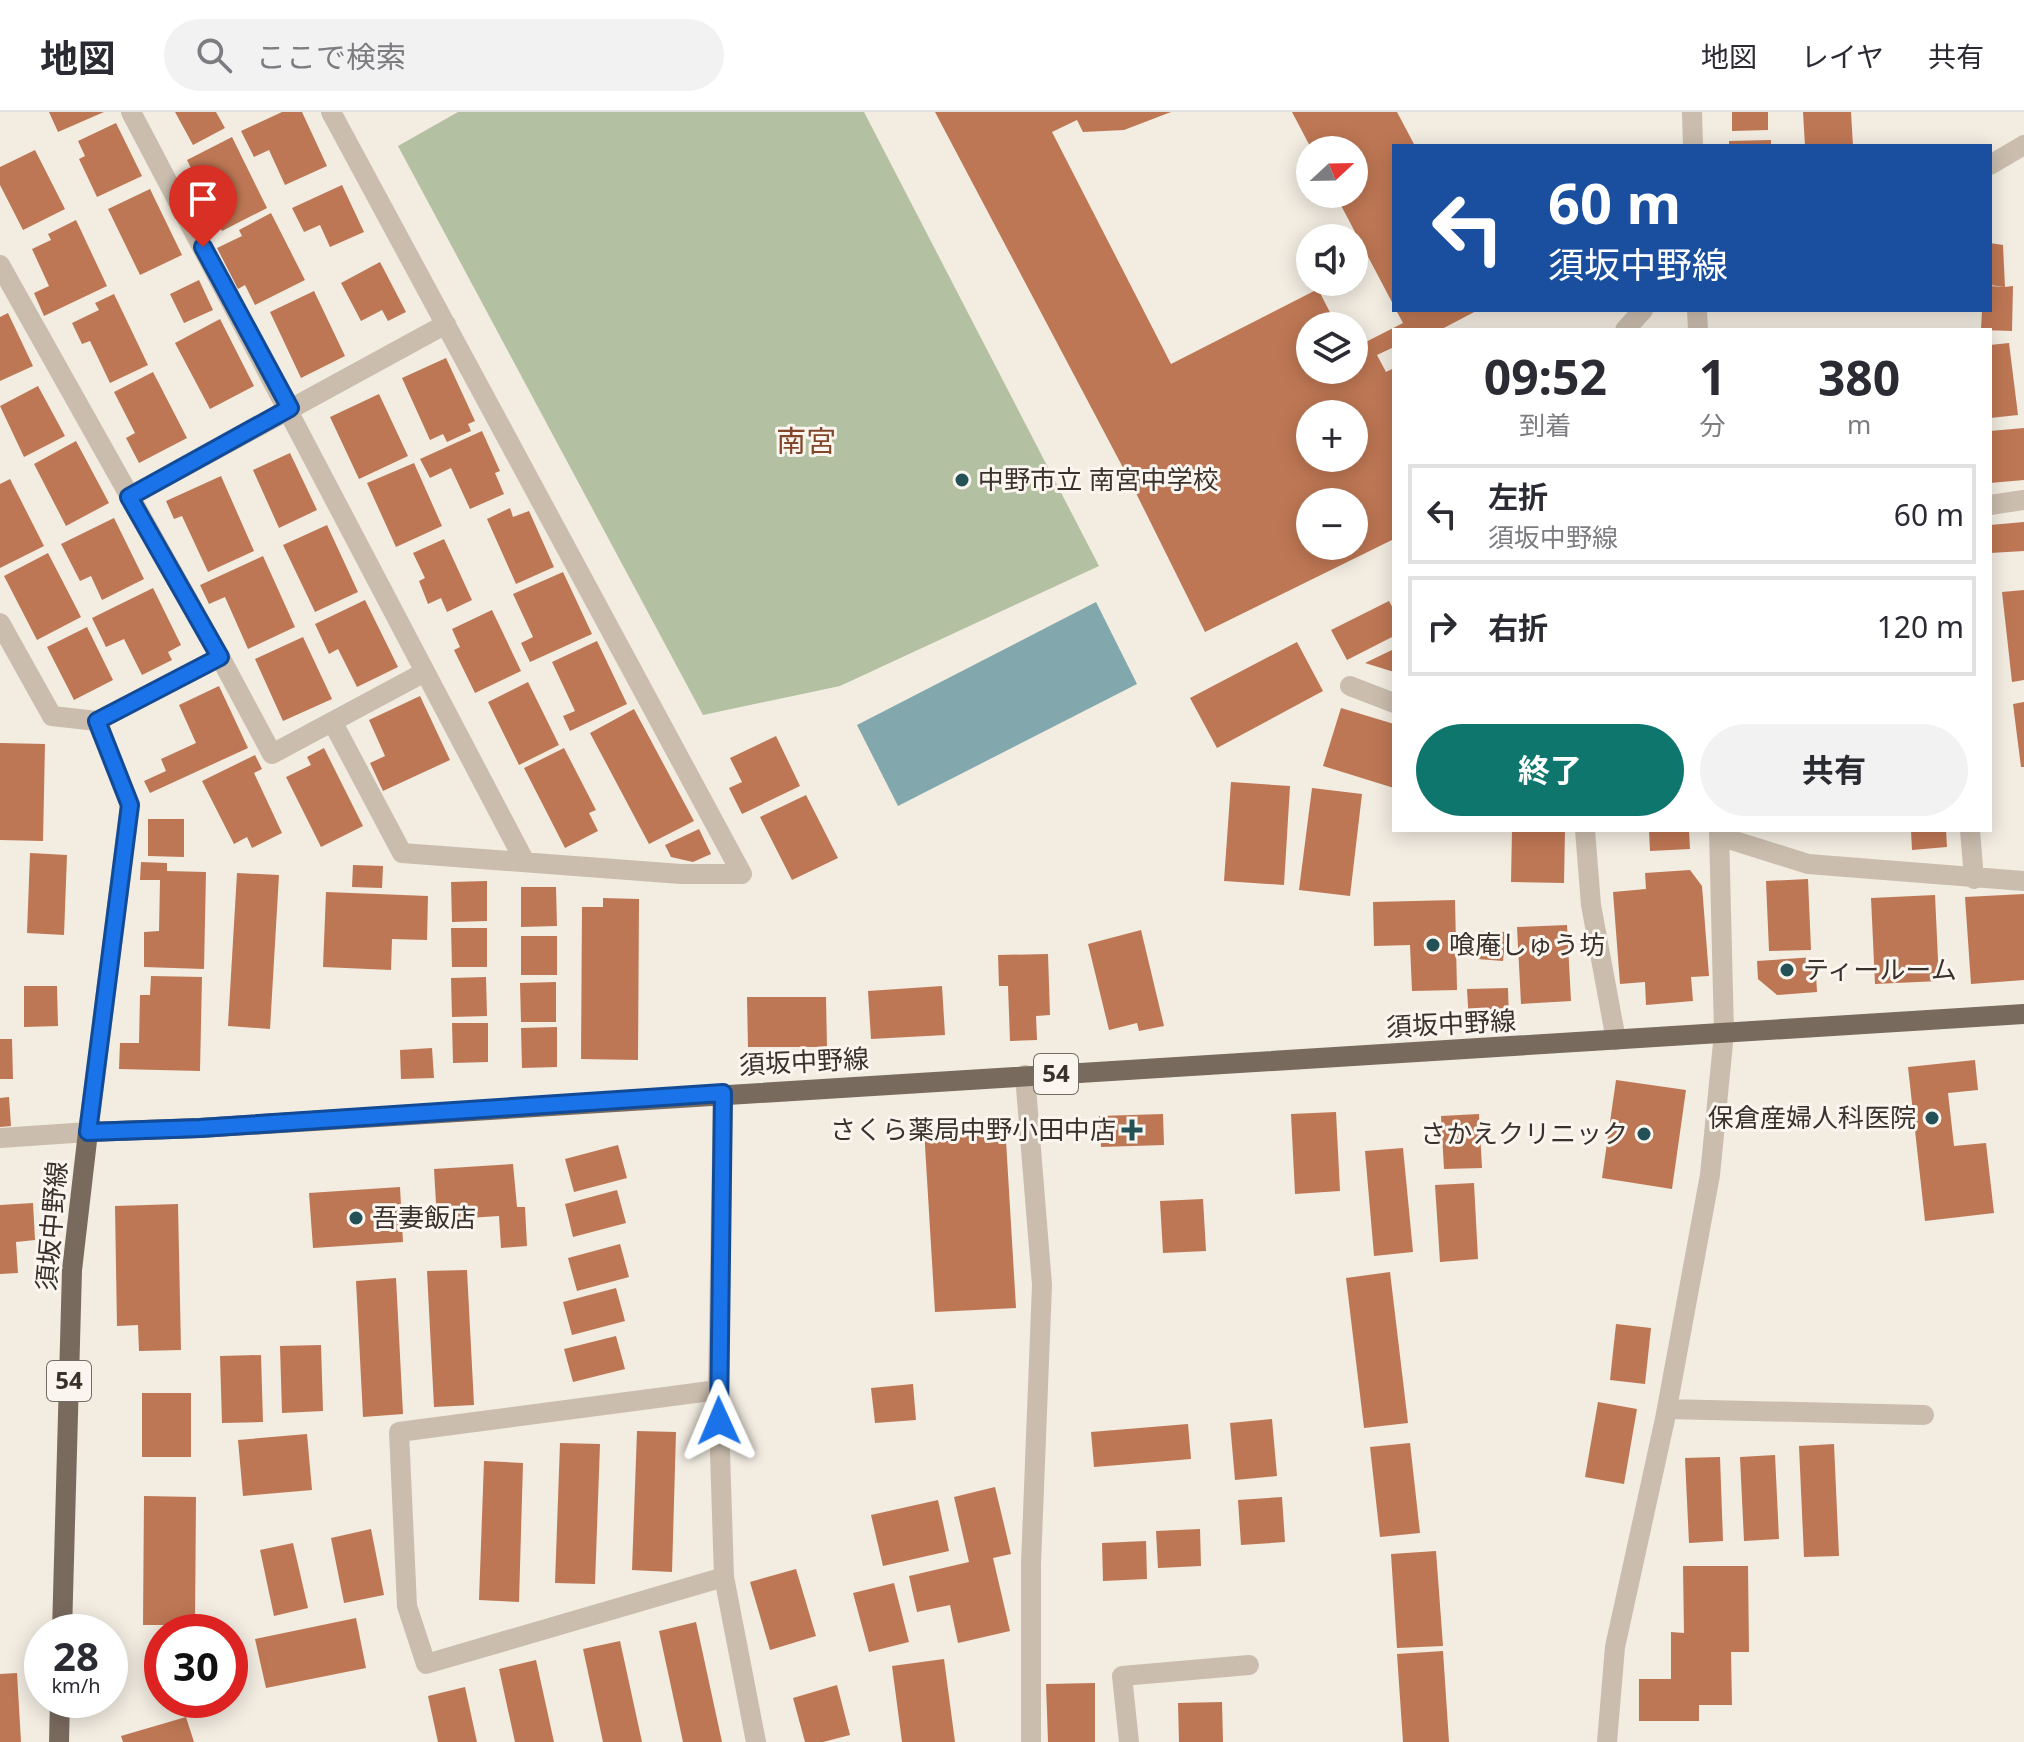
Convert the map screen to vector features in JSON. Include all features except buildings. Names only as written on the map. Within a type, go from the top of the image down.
[{"type":"main road","name":"須坂中野線","points":[[62,1614],[72,1270],[88,1132],[200,1128],[2024,1014]]},
{"type":"main road","points":[[59,1742],[60,1718]]},
{"type":"street","points":[[131,112],[290,408],[423,673],[525,862]]},
{"type":"street","points":[[331,112],[742,874],[681,874],[402,853],[333,723]]},
{"type":"street","points":[[1692,112],[1693,144]]},
{"type":"street","points":[[1992,164],[2024,145]]},
{"type":"street","points":[[2,272],[272,754],[423,673]]},
{"type":"street","points":[[1627,328],[1641,312]]},
{"type":"street","points":[[129,497],[446,324]]},
{"type":"street","points":[[1992,505],[2024,500]]},
{"type":"street","points":[[0,623],[52,716],[97,721],[220,657]]},
{"type":"street","points":[[1350,686],[1392,702]]},
{"type":"street","points":[[0,1138],[88,1132],[130,805],[97,721]]},
{"type":"street","points":[[1585,832],[1591,905],[1616,1040]]},
{"type":"street","points":[[1970,832],[1974,879]]},
{"type":"street","points":[[1607,1742],[1615,1647],[1667,1409],[1710,1175],[1724,1033],[1719,833],[1808,864],[2024,881]]},
{"type":"street","points":[[1025,1075],[1042,1285],[1031,1564],[1031,1742]]},
{"type":"street","points":[[723,1093],[718,1390],[724,1577],[756,1742]]},
{"type":"street","points":[[718,1390],[399,1432],[407,1606],[426,1664],[724,1577]]},
{"type":"street","points":[[1667,1409],[1924,1415]]},
{"type":"street","points":[[1129,1742],[1122,1676],[1249,1665]]},
{"type":"green space","points":[[458,112],[864,112],[1099,566],[840,686],[703,715],[398,146]]},
{"type":"water","points":[[1096,602],[1137,684],[898,806],[857,725]]},
{"type":"place","name":"中野市立 南宮中学校","points":[[962,480]]},
{"type":"place","name":"喰庵しゅう坊","points":[[1433,945]]},
{"type":"place","name":"ティールーム","points":[[1787,970]]},
{"type":"place","name":"保倉産婦人科医院","points":[[1932,1118]]},
{"type":"place","name":"さくら薬局中野小田中店","points":[[1132,1130]]},
{"type":"place","name":"さかえクリニック","points":[[1644,1134]]},
{"type":"place","name":"吾妻飯店","points":[[356,1218]]},
{"type":"district","name":"南宮","points":[[806,442]]},
{"type":"route","points":[[203,247],[290,408],[129,497],[220,657],[97,721],[130,805],[88,1132],[200,1128],[723,1093],[719,1421]]}]
